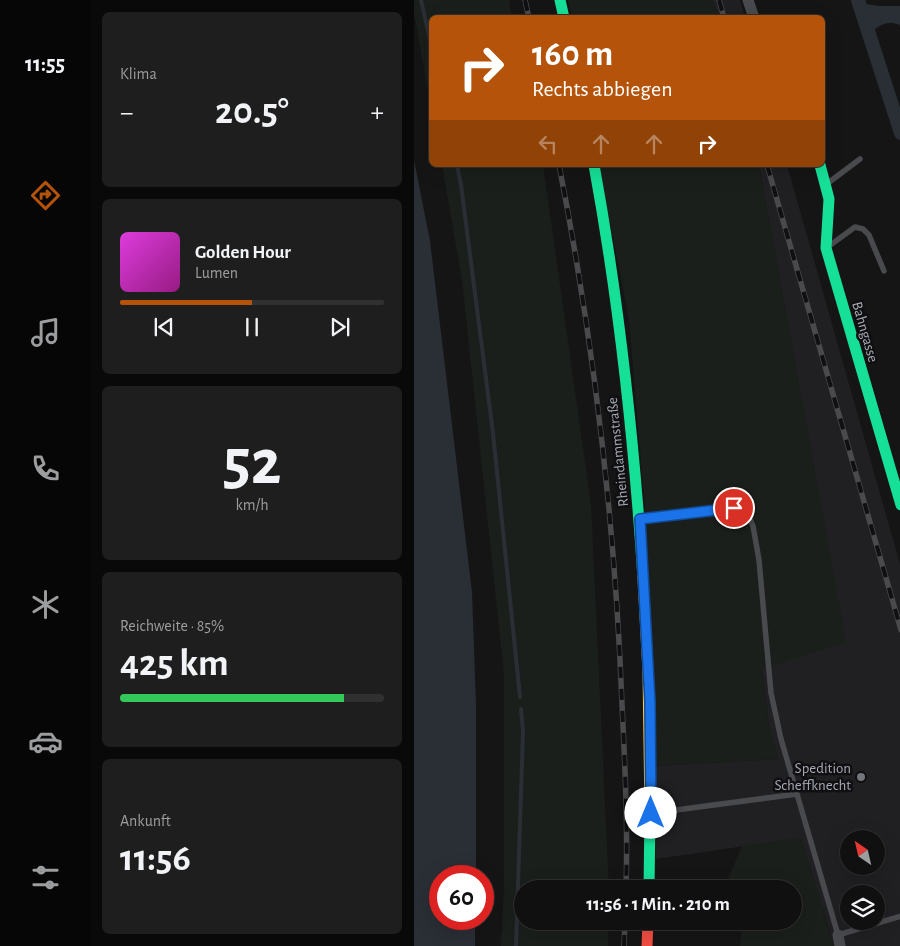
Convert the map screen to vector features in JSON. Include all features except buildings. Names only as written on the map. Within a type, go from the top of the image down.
[{"type":"main road","points":[[560,0],[563,15]]},
{"type":"main road","name":"Rheindammstraße","points":[[594,167],[630,409],[640,519],[650,702],[649,880]]},
{"type":"main road","name":"Bahngasse","points":[[821,167],[829,204],[826,248],[900,505]]},
{"type":"main road","points":[[647,946],[648,930]]},
{"type":"street","points":[[748,0],[753,15]]},
{"type":"lane","points":[[826,184],[860,160]]},
{"type":"lane","points":[[826,248],[855,227],[863,229],[869,235],[884,271]]},
{"type":"lane","points":[[640,519],[724,509],[746,509],[754,526],[759,560],[771,693],[781,739],[839,940],[900,916]]},
{"type":"lane","points":[[651,813],[797,794]]},
{"type":"shaded area","points":[[414,0],[509,0],[512,15],[429,15],[429,97],[414,13]]},
{"type":"shaded area","points":[[568,0],[712,0],[717,15],[572,15]]},
{"type":"shaded area","points":[[712,0],[740,0],[744,15],[717,15]]},
{"type":"shaded area","points":[[859,3],[900,6],[900,25],[883,24],[869,34]]},
{"type":"shaded area","points":[[414,160],[430,241],[472,592],[476,705],[476,865],[429,865],[429,930],[475,930],[475,946],[414,946]]},
{"type":"shaded area","points":[[442,167],[543,167],[591,504],[609,880],[514,880],[514,930],[608,930],[608,946],[501,946],[504,888],[504,674],[462,280]]},
{"type":"shaded area","points":[[599,167],[759,167],[846,642],[762,669],[769,727],[778,759],[655,766],[646,521],[629,320]]},
{"type":"shaded area","points":[[759,167],[788,167],[900,564],[900,946],[834,946],[801,838],[656,859],[655,766],[778,759],[769,727],[762,669],[828,546]]},
{"type":"shaded area","points":[[801,838],[834,946],[740,946],[742,930],[802,930],[802,880],[728,880],[742,846]]},
{"type":"waterway","points":[[421,0],[429,36]]},
{"type":"waterway","points":[[858,0],[901,133]]},
{"type":"waterway","points":[[457,167],[493,433],[520,697]]},
{"type":"waterway","points":[[516,946],[523,732],[521,709]]},
{"type":"railway","points":[[525,0],[528,15]]},
{"type":"railway","points":[[719,0],[723,15]]},
{"type":"railway","points":[[559,167],[583,299],[608,501],[619,636],[626,880]]},
{"type":"railway","points":[[768,167],[901,630]]},
{"type":"railway","points":[[624,946],[625,930]]},
{"type":"traffic: fast","points":[[560,0],[563,15]]},
{"type":"traffic: fast","points":[[594,167],[618,319],[635,474],[643,578]]},
{"type":"traffic: fast","points":[[821,167],[829,199],[826,248],[901,505]]},
{"type":"traffic: fast","points":[[649,880],[650,812]]},
{"type":"traffic: slow","points":[[643,578],[648,671],[650,812]]},
{"type":"traffic: jam","points":[[647,946],[648,930]]},
{"type":"place","name":"Spedition Scheffknecht","points":[[861,777]]},
{"type":"route","points":[[651,813],[650,702],[640,519],[734,508]]}]
